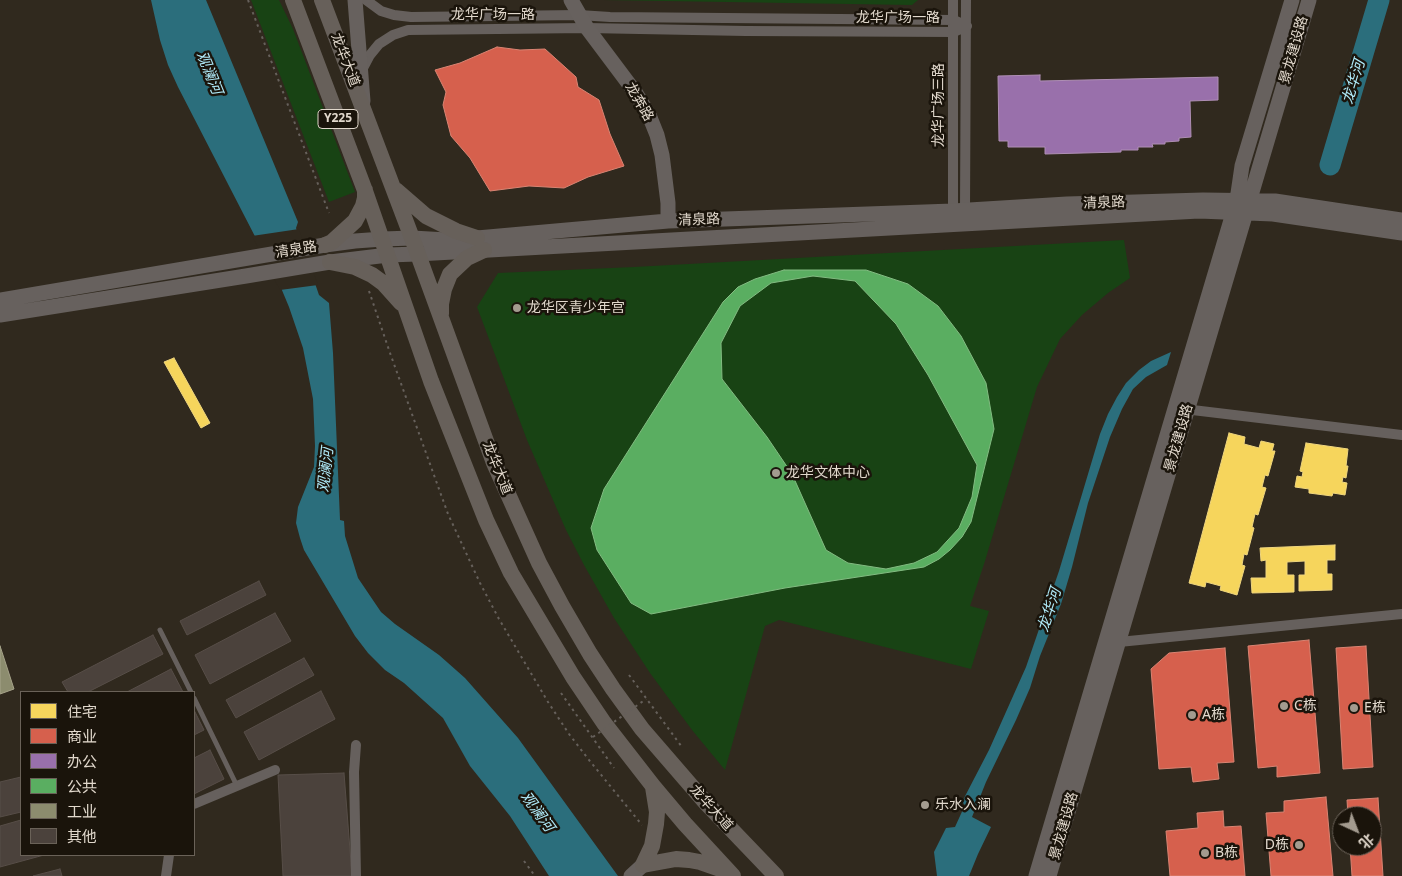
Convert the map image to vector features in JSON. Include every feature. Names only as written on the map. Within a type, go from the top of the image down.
[{"type":"main road","name":"龙华大道","points":[[322,0],[494,463],[539,563],[590,654],[642,729],[738,838],[776,876]]},
{"type":"main road","points":[[355,0],[363,109]]},
{"type":"main road","name":"龙奔路","points":[[571,0],[587,28],[635,92],[649,115],[662,155],[668,204],[668,221]]},
{"type":"main road","name":"景龙建设路","points":[[1241,207],[1242,166],[1292,0]]},
{"type":"main road","name":"景龙建设路","points":[[1036,876],[1181,409],[1241,207],[1309,0]]},
{"type":"main road","name":"龙华大道","points":[[294,3],[383,239],[431,381],[486,520],[511,573],[573,677],[604,723],[653,786],[731,874]]},
{"type":"main road","points":[[392,186],[426,216],[480,244],[450,274],[441,304],[442,321]]},
{"type":"main road","points":[[325,245],[332,242],[355,221],[363,206],[365,198],[364,188]]},
{"type":"main road","name":"清泉路","points":[[0,315],[330,262],[388,254],[417,254],[480,244],[668,221],[1203,200],[1273,214],[1402,233]]},
{"type":"main road","name":"清泉路","points":[[0,300],[325,245],[383,239],[412,238],[480,244],[1198,211],[1241,207],[1275,201],[1402,220]]},
{"type":"main road","points":[[330,262],[354,266],[372,275],[406,308]]},
{"type":"main road","name":"景龙建设路","points":[[1050,876],[1119,642],[1181,409]]},
{"type":"main road","points":[[631,876],[643,865],[652,846],[657,812],[653,786]]},
{"type":"main road","points":[[643,865],[664,860],[689,860],[700,862],[731,874]]},
{"type":"street","name":"龙华广场一路","points":[[366,0],[381,11],[411,17],[579,15],[610,17],[954,20],[967,26]]},
{"type":"street","name":"龙华广场三路","points":[[954,0],[959,210]]},
{"type":"street","name":"龙华广场三路","points":[[959,210],[967,26],[966,0]]},
{"type":"street","name":"龙华广场一路","points":[[361,72],[370,55],[379,44],[393,35],[408,30],[587,28],[954,32],[967,26]]},
{"type":"street","points":[[1181,409],[1402,435]]},
{"type":"street","points":[[1119,642],[1402,614]]},
{"type":"street","points":[[356,745],[354,772],[356,876]]},
{"type":"street","points":[[195,804],[275,770]]},
{"type":"street","points":[[166,876],[169,856]]},
{"type":"lane","points":[[160,630],[190,691]]},
{"type":"lane","points":[[195,700],[237,786]]},
{"type":"path","points":[[248,0],[329,213]]},
{"type":"path","points":[[369,290],[448,514],[480,583],[499,619],[569,734],[644,827]]},
{"type":"path","points":[[629,675],[682,747]]},
{"type":"path","points":[[561,692],[614,768]]},
{"type":"path","points":[[593,737],[646,699]]},
{"type":"path","points":[[524,861],[535,876]]},
{"type":"green space","points":[[251,0],[279,0],[293,29],[355,192],[329,202]]},
{"type":"green space","points":[[603,0],[918,0],[912,5]]},
{"type":"green space","name":"龙华文体中心","points":[[1124,240],[1130,278],[1108,293],[1082,315],[1060,339],[1037,387],[970,606],[989,611],[971,669],[779,620],[765,626],[725,770],[692,730],[650,673],[614,618],[566,530],[527,440],[477,307],[498,273]]},
{"type":"water","name":"观澜河","points":[[151,0],[206,0],[298,222],[296,228],[319,295],[329,303],[340,520],[344,521],[345,536],[358,578],[381,612],[439,655],[465,678],[518,738],[618,876],[549,876],[510,816],[470,766],[443,718],[404,683],[385,670],[355,636],[304,550],[296,523],[298,507],[314,467],[315,446],[313,399],[303,348],[279,283],[168,65]]},
{"type":"water","points":[[1171,352],[1167,365],[1146,377],[1133,389],[1110,437],[1088,503],[1061,604],[1040,656],[1030,688],[986,782],[972,817],[991,827],[969,876],[937,876],[934,852],[946,828],[955,827],[965,805],[962,802],[989,750],[1026,667],[1059,571],[1100,434],[1108,414],[1126,383],[1139,370],[1151,361]]},
{"type":"pier","points":[[299,229],[318,285],[280,290],[252,236]]},
{"type":"building: 住宅","points":[[174,358],[210,423],[201,428],[164,362]]},
{"type":"building: 住宅","points":[[1229,433],[1245,437],[1244,444],[1259,448],[1261,441],[1274,444],[1272,451],[1275,451],[1268,476],[1265,475],[1262,487],[1266,488],[1258,515],[1255,514],[1252,527],[1254,528],[1247,555],[1244,554],[1242,565],[1245,566],[1237,595],[1220,590],[1221,586],[1206,582],[1205,587],[1189,583]]},
{"type":"building: 住宅","points":[[1306,443],[1348,449],[1346,478],[1343,477],[1342,482],[1347,483],[1345,495],[1333,493],[1332,496],[1309,493],[1309,489],[1295,487],[1297,476],[1302,477],[1303,472],[1300,471]]},
{"type":"building: 住宅","points":[[1335,545],[1335,560],[1327,560],[1327,574],[1332,574],[1332,590],[1299,591],[1299,575],[1305,575],[1305,561],[1287,562],[1287,575],[1294,575],[1294,592],[1252,593],[1251,578],[1266,578],[1266,560],[1261,561],[1260,548]]},
{"type":"building: 商业","points":[[497,47],[520,50],[545,49],[576,77],[578,87],[599,100],[610,134],[624,166],[588,177],[564,188],[529,186],[490,191],[470,158],[451,136],[443,105],[446,92],[435,70],[460,63]]},
{"type":"building: 商业","name":"C栋","points":[[1309,640],[1320,773],[1277,777],[1277,766],[1258,768],[1248,646]]},
{"type":"building: 商业","name":"E栋","points":[[1366,646],[1373,767],[1343,769],[1336,648]]},
{"type":"building: 商业","name":"A栋","points":[[1225,648],[1234,762],[1217,763],[1219,779],[1193,782],[1191,767],[1159,769],[1151,669],[1169,653]]},
{"type":"building: 商业","name":"D栋","points":[[1326,797],[1333,876],[1271,876],[1266,813],[1284,812],[1284,801]]},
{"type":"building: 商业","points":[[1378,798],[1379,806],[1347,806],[1347,800]]},
{"type":"building: 商业","name":"B栋","points":[[1223,811],[1224,827],[1241,826],[1245,876],[1170,876],[1166,831],[1198,828],[1197,813]]},
{"type":"building: 商业","points":[[1351,856],[1382,856],[1383,876],[1352,876]]},
{"type":"building: 办公","points":[[1040,75],[1040,81],[1218,77],[1218,100],[1190,101],[1191,137],[1179,138],[1179,141],[1165,142],[1165,144],[1152,144],[1153,147],[1138,147],[1138,150],[1121,150],[1121,152],[1045,154],[1045,147],[1008,147],[1008,141],[999,141],[998,76]]},
{"type":"building: 公共","points":[[784,270],[866,270],[908,284],[938,306],[961,336],[986,383],[994,429],[971,522],[962,537],[950,550],[939,559],[924,567],[785,588],[651,614],[631,603],[597,550],[591,528],[604,489],[723,302],[738,287],[755,279]],"holes":[[[813,276],[855,281],[896,324],[928,375],[977,465],[972,497],[959,528],[937,552],[914,563],[886,569],[848,563],[826,550],[792,474],[767,437],[722,379],[721,343],[740,306],[771,283]]]},
{"type":"building: 工业","points":[[0,646],[14,689],[0,694]]},
{"type":"building: 其他","points":[[259,581],[266,595],[187,635],[180,621]]},
{"type":"building: 其他","points":[[275,613],[291,641],[210,684],[195,655]]},
{"type":"building: 其他","points":[[153,635],[163,654],[90,691],[67,691],[62,682]]},
{"type":"building: 其他","points":[[304,658],[314,675],[236,718],[226,700]]},
{"type":"building: 其他","points":[[171,669],[182,691],[129,691]]},
{"type":"building: 其他","points":[[321,691],[335,719],[259,760],[244,732]]},
{"type":"building: 其他","points":[[195,712],[204,730],[195,734]]},
{"type":"building: 其他","points":[[210,750],[224,779],[195,794],[195,758]]},
{"type":"building: 其他","points":[[344,773],[352,876],[283,876],[278,775]]},
{"type":"building: 其他","points":[[20,777],[20,812],[0,817],[0,782]]},
{"type":"building: 其他","points":[[20,820],[20,856],[40,856],[0,867],[0,826]]},
{"type":"building: 其他","points":[[60,869],[62,876],[33,876]]},
{"type":"waterway","name":"龙华河","points":[[1330,165],[1379,0]]},
{"type":"place","name":"龙华区青少年宫","points":[[517,308]]},
{"type":"place","name":"龙华文体中心","points":[[776,473]]},
{"type":"place","name":"C栋","points":[[1284,706]]},
{"type":"place","name":"E栋","points":[[1354,708]]},
{"type":"place","name":"A栋","points":[[1192,715]]},
{"type":"place","name":"乐水入澜","points":[[925,805]]},
{"type":"place","name":"D栋","points":[[1299,845]]},
{"type":"place","name":"B栋","points":[[1205,853]]}]
